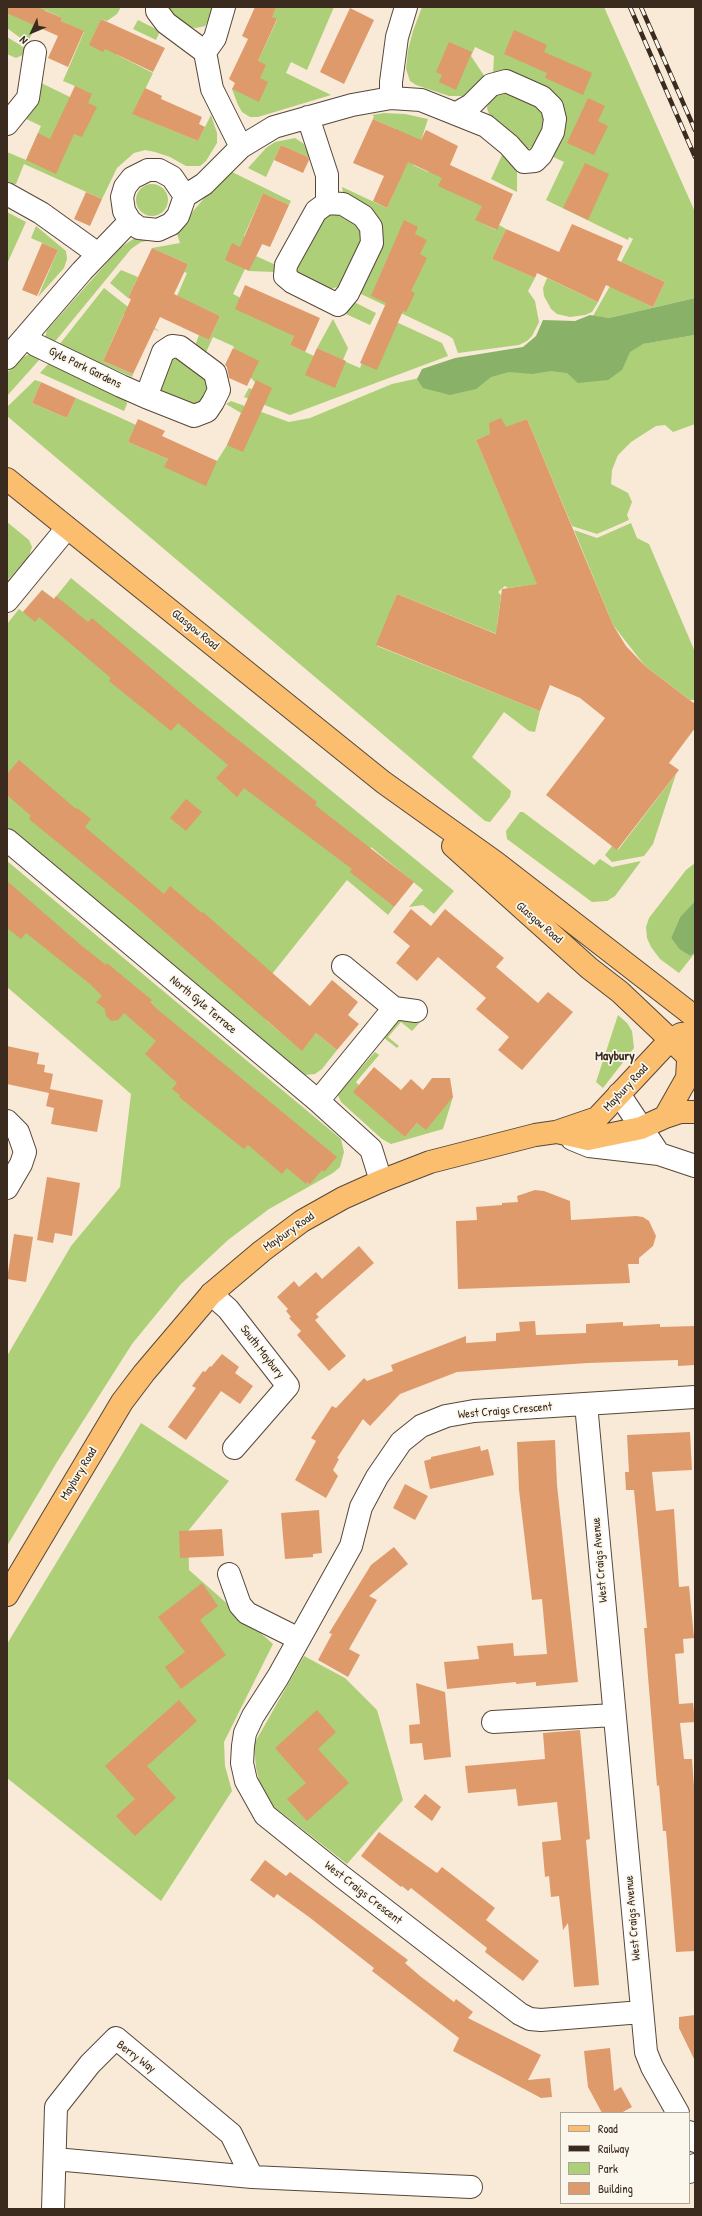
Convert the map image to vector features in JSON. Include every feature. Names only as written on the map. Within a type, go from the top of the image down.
[{"type":"main road","name":"Glasgow Road","points":[[7,479],[383,782],[495,862],[677,1003],[687,1031]]},
{"type":"main road","name":"Glasgow Road","points":[[383,782],[512,900],[620,992],[687,1031]]},
{"type":"main road","points":[[665,1116],[687,1078],[692,1060],[687,1031]]},
{"type":"main road","name":"Maybury Road","points":[[7,1595],[122,1402],[144,1373],[211,1294],[262,1251],[302,1221],[343,1198],[381,1181],[430,1162],[535,1135],[556,1132],[597,1118],[619,1094],[687,1031]]},
{"type":"main road","points":[[556,1132],[588,1139],[641,1128],[665,1116],[680,1112],[695,1112]]},
{"type":"street","points":[[157,7],[157,11],[166,23],[205,52],[212,89],[241,147]]},
{"type":"street","points":[[205,52],[215,38],[224,7]]},
{"type":"street","points":[[391,98],[391,82],[397,37],[406,7]]},
{"type":"street","points":[[7,124],[28,98],[24,74],[35,52]]},
{"type":"street","points":[[185,196],[172,177],[159,170],[140,172],[132,178],[125,187],[122,197],[124,211],[130,221],[139,228],[158,230],[171,224],[178,216],[185,196],[204,184],[241,147],[274,127],[308,117],[391,98],[420,100],[457,113],[486,126],[509,145],[524,162],[534,161],[541,155],[553,132],[555,119],[552,107],[542,97],[506,81],[491,84],[471,105],[457,113]]},
{"type":"street","points":[[308,117],[327,175],[327,203]]},
{"type":"street","points":[[7,194],[41,213],[98,254]]},
{"type":"street","points":[[327,203],[343,204],[363,216],[371,227],[372,243],[348,293],[338,305],[292,282],[285,276],[286,265],[316,211],[327,203]]},
{"type":"street","points":[[7,358],[98,254],[130,221]]},
{"type":"street","name":"Gyle Park Gardens","points":[[26,336],[36,345],[146,397]]},
{"type":"street","points":[[7,601],[68,528]]},
{"type":"street","name":"North Gyle Terrace","points":[[7,840],[318,1101],[371,1149],[381,1181]]},
{"type":"street","points":[[343,966],[394,1008],[416,1011]]},
{"type":"street","points":[[318,1101],[394,1008]]},
{"type":"street","points":[[619,1094],[659,1154]]},
{"type":"street","points":[[7,1120],[18,1132],[24,1152],[21,1164],[7,1188]]},
{"type":"street","points":[[556,1132],[589,1146],[659,1154],[695,1166]]},
{"type":"street","name":"South Maybury","points":[[211,1294],[228,1309],[288,1386],[234,1448]]},
{"type":"street","name":"West Craigs Crescent","points":[[642,2012],[541,2020],[530,2019],[520,2014],[341,1876],[265,1815],[246,1781],[242,1763],[243,1746],[246,1733],[254,1716],[351,1546],[361,1507],[377,1477],[401,1442],[421,1426],[446,1416],[474,1411],[695,1397]]},
{"type":"street","name":"West Craigs Avenue","points":[[586,1404],[646,2052],[652,2067],[677,2112]]},
{"type":"street","points":[[229,1574],[240,1605],[247,1613],[299,1639]]},
{"type":"street","points":[[493,1722],[614,1715]]},
{"type":"street","name":"Berry Way","points":[[53,2209],[56,2107],[90,2064],[116,2038],[230,2134],[252,2177]]},
{"type":"street","points":[[55,2159],[252,2177],[471,2187]]},
{"type":"green space","points":[[7,7],[121,7],[117,14],[107,21],[101,19],[90,45],[109,39],[117,55],[153,73],[133,114],[198,141],[211,115],[217,133],[217,143],[206,161],[200,166],[186,166],[170,157],[155,152],[145,150],[134,153],[117,168],[102,199],[24,164],[16,184],[7,184],[7,152],[26,160],[41,126],[22,117],[37,81],[70,97],[75,86],[63,81],[84,32],[61,21],[62,18],[45,10],[27,43],[7,28]]},
{"type":"green space","points":[[165,7],[216,7],[205,26],[196,28],[186,27],[170,16]]},
{"type":"green space","points":[[276,7],[334,7],[307,70],[291,62],[286,73],[331,95],[258,117],[250,117],[242,112],[232,89],[258,61],[277,20],[271,17]]},
{"type":"green space","points":[[422,7],[604,7],[695,212],[695,298],[609,318],[593,316],[610,286],[653,307],[665,282],[621,262],[633,239],[629,237],[628,240],[546,200],[564,162],[549,155],[557,115],[493,75],[494,56],[475,47],[471,56],[485,77],[463,96],[449,96],[416,85],[410,81],[406,69],[408,50]]},
{"type":"green space","points":[[138,20],[160,31],[156,40],[133,29]]},
{"type":"green space","points":[[7,37],[25,48],[27,53],[16,58],[7,54]]},
{"type":"green space","points":[[496,89],[539,103],[546,121],[537,143],[529,149],[521,147],[490,117],[487,108],[490,94]]},
{"type":"green space","points":[[384,113],[405,114],[428,119],[413,165],[428,172],[431,165],[450,162],[439,186],[485,200],[476,220],[496,230],[499,225],[506,229],[492,259],[535,278],[528,291],[535,301],[539,322],[532,336],[527,341],[519,345],[458,353],[453,339],[449,336],[361,294],[359,289],[376,251],[343,193],[342,187],[387,208],[399,181],[385,174],[377,173],[396,129],[373,119],[374,116],[372,115]]},
{"type":"green space","points":[[295,138],[304,144],[310,158],[281,145],[266,177],[248,168],[266,148],[275,142]]},
{"type":"green space","points":[[503,153],[511,160],[517,172],[517,192],[491,179]]},
{"type":"green space","points":[[230,171],[291,201],[289,205],[263,193],[244,236],[262,244],[256,256],[278,266],[275,272],[249,271],[255,256],[245,269],[233,294],[279,317],[294,336],[290,345],[314,356],[346,362],[360,368],[381,315],[442,343],[448,356],[290,415],[244,397],[249,388],[267,395],[251,378],[233,346],[213,337],[203,359],[193,351],[199,335],[209,340],[220,316],[177,296],[187,273],[184,272],[188,264],[152,248],[180,243],[176,231],[225,174]]},
{"type":"green space","points":[[149,184],[155,184],[165,191],[168,200],[167,206],[161,213],[155,216],[149,216],[139,209],[136,203],[136,197],[143,187]]},
{"type":"green space","points":[[7,212],[26,222],[7,264]]},
{"type":"green space","points":[[335,213],[361,228],[363,237],[344,285],[327,290],[300,275],[295,268],[321,216]]},
{"type":"green space","points":[[36,226],[66,251],[67,259],[64,268],[38,297],[58,250],[31,238]]},
{"type":"green space","points":[[135,238],[159,239],[141,242],[131,249],[53,344],[45,338],[47,330],[121,247]]},
{"type":"green space","points":[[121,270],[138,277],[128,298],[110,283]]},
{"type":"green space","points":[[547,278],[598,302],[592,312],[585,315],[570,317],[557,314],[551,309],[544,296],[543,288]]},
{"type":"green space","points":[[104,288],[160,332],[124,314],[103,361],[133,374],[132,377],[59,345]]},
{"type":"green space","points":[[695,298],[695,335],[643,344],[630,352],[622,370],[608,380],[578,383],[567,373],[551,371],[532,374],[509,372],[491,377],[476,389],[450,395],[423,388],[417,379],[422,369],[455,358],[523,347],[536,336],[543,320],[575,321],[590,315],[609,318]]},
{"type":"green space","points":[[352,301],[376,313],[370,325],[346,314]]},
{"type":"green space","points":[[333,319],[348,348],[343,360],[317,348]]},
{"type":"green space","points":[[695,335],[695,424],[673,432],[665,425],[656,426],[631,442],[618,455],[612,470],[611,484],[628,493],[632,502],[627,515],[629,520],[597,534],[572,526],[527,419],[476,440],[532,571],[547,583],[508,588],[505,586],[498,592],[501,595],[497,626],[532,648],[397,594],[377,646],[540,711],[535,732],[529,731],[504,712],[472,757],[511,791],[510,797],[490,822],[485,821],[7,416],[7,407],[35,380],[41,382],[32,403],[67,418],[76,398],[136,425],[128,442],[168,459],[165,467],[217,461],[227,445],[241,413],[226,404],[231,401],[289,422],[310,418],[392,384],[465,368],[601,351]]},
{"type":"green space","points":[[30,354],[40,359],[7,396],[7,373],[19,359]]},
{"type":"green space","points":[[175,354],[209,382],[207,398],[196,406],[160,394],[161,367]]},
{"type":"green space","points":[[50,362],[126,398],[127,404],[124,411],[40,373]]},
{"type":"green space","points":[[7,522],[29,540],[32,547],[29,556],[7,581]]},
{"type":"green space","points":[[631,523],[637,538],[649,544],[695,652],[695,700],[690,700],[645,666],[613,625],[574,530],[597,538]]},
{"type":"green space","points":[[71,578],[454,891],[434,914],[423,905],[409,907],[423,890],[371,847],[351,872],[394,907],[388,915],[347,880],[272,974],[267,1021],[302,1050],[316,1033],[337,1050],[322,1069],[315,1074],[305,1075],[299,1073],[7,827],[7,624],[19,609],[23,612],[42,590],[54,599]]},
{"type":"green space","points":[[676,774],[653,844],[644,856],[612,862],[605,855],[612,846],[618,850]]},
{"type":"green space","points":[[520,812],[523,812],[594,865],[600,859],[612,867],[641,861],[615,896],[607,901],[592,902],[507,839],[506,831]]},
{"type":"green space","points":[[7,861],[341,1139],[344,1152],[340,1167],[333,1173],[269,1209],[228,1240],[181,1284],[132,1344],[57,1462],[7,1546],[7,1356],[71,1246],[120,1187],[131,1094],[7,987]]},
{"type":"green space","points":[[695,863],[695,901],[680,917],[671,938],[679,949],[690,956],[695,953],[679,973],[660,959],[651,947],[647,938],[646,927],[649,918],[686,870]]},
{"type":"green space","points":[[695,901],[695,953],[690,956],[679,949],[671,938],[680,917]]},
{"type":"green space","points":[[618,1015],[627,1023],[632,1031],[634,1048],[603,1088],[596,1082]]},
{"type":"green space","points":[[424,1018],[412,1031],[401,1022],[388,1037],[399,1046],[397,1048],[379,1034],[397,1019]]},
{"type":"green space","points":[[375,1052],[379,1055],[356,1082],[405,1137],[417,1123],[453,1097],[443,1129],[391,1144],[382,1139],[341,1102],[337,1093],[347,1075],[351,1079]]},
{"type":"green space","points":[[141,1423],[229,1481],[188,1531],[189,1570],[273,1644],[224,1742],[225,1766],[232,1791],[161,1901],[7,1778],[7,1644]]},
{"type":"green space","points":[[304,1656],[345,1678],[377,1710],[403,1800],[347,1864],[273,1806],[261,1788],[256,1768],[254,1744]]},
{"type":"building","points":[[7,7],[37,7],[62,18],[61,21],[84,31],[68,67],[48,58],[58,36],[7,13]]},
{"type":"building","points":[[255,7],[276,7],[272,17],[277,19],[258,61],[266,65],[260,78],[268,82],[259,102],[232,89],[235,83],[229,79],[248,39],[242,36]]},
{"type":"building","points":[[350,8],[374,20],[344,84],[320,72]]},
{"type":"building","points":[[101,19],[165,48],[153,72],[105,49],[103,52],[89,45]]},
{"type":"building","points":[[514,30],[547,45],[544,52],[592,73],[583,95],[545,78],[547,73],[504,54]]},
{"type":"building","points":[[449,42],[472,52],[456,90],[439,82],[442,75],[436,72]]},
{"type":"building","points":[[75,86],[92,94],[88,103],[97,107],[82,137],[74,134],[56,174],[26,160],[38,133],[50,139]]},
{"type":"building","points":[[145,88],[162,96],[161,99],[202,117],[199,124],[205,127],[198,141],[132,114]]},
{"type":"building","points":[[588,98],[605,106],[598,121],[608,126],[594,155],[567,143]]},
{"type":"building","points":[[373,119],[421,140],[426,130],[458,146],[450,165],[513,194],[497,230],[475,220],[482,206],[438,186],[442,178],[408,162],[387,208],[373,201],[384,176],[353,163]]},
{"type":"building","points":[[281,145],[308,157],[309,160],[303,173],[274,160]]},
{"type":"building","points":[[585,163],[609,174],[588,220],[563,208]]},
{"type":"building","points":[[86,192],[102,199],[90,226],[74,219]]},
{"type":"building","points":[[263,193],[289,205],[270,247],[262,244],[249,271],[225,260],[232,243],[240,247]]},
{"type":"building","points":[[404,220],[418,227],[415,234],[427,240],[420,254],[427,258],[411,291],[415,293],[406,312],[403,311],[377,370],[360,363],[386,303],[371,296]]},
{"type":"building","points":[[572,224],[623,246],[617,260],[665,282],[653,307],[606,285],[598,302],[537,273],[535,278],[492,259],[506,229],[559,252]]},
{"type":"building","points":[[42,243],[58,250],[37,296],[22,290]]},
{"type":"building","points":[[152,248],[188,264],[174,294],[220,316],[209,340],[160,317],[133,374],[103,361],[131,299],[128,298]]},
{"type":"building","points":[[245,285],[320,318],[305,352],[290,345],[294,336],[235,309]]},
{"type":"building","points":[[233,348],[259,361],[247,386],[229,378],[227,367],[225,365]]},
{"type":"building","points":[[317,348],[346,361],[335,388],[305,375]]},
{"type":"building","points":[[256,380],[272,388],[243,452],[227,445]]},
{"type":"building","points":[[41,382],[76,398],[67,418],[32,403]]},
{"type":"building","points":[[501,418],[506,427],[527,419],[613,625],[626,646],[645,666],[695,704],[695,728],[669,763],[679,770],[617,850],[546,795],[605,718],[580,698],[550,685],[540,711],[376,645],[397,594],[496,634],[502,589],[537,584],[476,440],[490,434],[489,423]]},
{"type":"building","points":[[138,419],[165,431],[162,436],[217,461],[206,486],[164,467],[168,459],[128,442]]},
{"type":"building","points":[[42,590],[54,599],[56,596],[88,622],[92,618],[199,709],[317,802],[315,805],[414,882],[394,907],[350,872],[352,869],[244,788],[237,797],[216,778],[228,765],[178,723],[171,731],[109,681],[111,678],[39,617],[35,622],[23,612]]},
{"type":"building","points":[[19,760],[76,809],[77,808],[91,819],[85,827],[164,894],[170,886],[202,913],[203,912],[310,1006],[332,980],[358,1002],[348,1015],[359,1024],[337,1050],[316,1033],[302,1051],[135,906],[29,819],[31,816],[7,795],[7,774]]},
{"type":"building","points":[[186,799],[202,812],[186,831],[170,818]]},
{"type":"building","points":[[7,881],[82,946],[106,965],[107,963],[152,1000],[150,1002],[157,1009],[337,1157],[324,1172],[322,1170],[310,1184],[307,1182],[306,1184],[287,1168],[282,1174],[248,1145],[244,1149],[179,1097],[180,1095],[172,1089],[177,1083],[145,1054],[156,1041],[124,1013],[118,1020],[111,1021],[106,1016],[105,1009],[96,1002],[102,996],[90,984],[26,933],[21,939],[7,928]]},
{"type":"building","points":[[411,909],[431,926],[445,909],[504,958],[496,967],[538,1003],[548,992],[573,1012],[522,1070],[498,1050],[509,1037],[476,1009],[486,998],[438,957],[417,981],[396,963],[410,946],[393,932]]},
{"type":"building","points":[[7,1046],[39,1053],[37,1064],[45,1065],[44,1072],[53,1074],[50,1089],[103,1100],[97,1132],[51,1124],[54,1108],[46,1106],[49,1093],[7,1084]]},
{"type":"building","points":[[374,1067],[401,1090],[411,1079],[423,1090],[432,1078],[450,1078],[453,1097],[426,1130],[417,1123],[405,1137],[353,1092]]},
{"type":"building","points":[[47,1177],[80,1183],[72,1236],[55,1233],[53,1243],[37,1240]]},
{"type":"building","points":[[535,1190],[544,1191],[570,1201],[571,1220],[636,1216],[643,1217],[649,1221],[656,1236],[653,1246],[639,1258],[639,1264],[628,1264],[630,1283],[458,1289],[456,1221],[477,1220],[476,1207],[518,1202],[517,1196]]},
{"type":"building","points":[[14,1234],[33,1237],[26,1282],[7,1279]]},
{"type":"building","points":[[359,1246],[374,1263],[316,1314],[319,1317],[315,1320],[346,1356],[329,1371],[297,1335],[301,1331],[289,1318],[291,1317],[286,1311],[288,1309],[277,1297],[294,1281],[299,1287],[316,1272],[322,1279]]},
{"type":"building","points":[[535,1321],[536,1335],[586,1333],[586,1324],[623,1322],[623,1326],[660,1324],[660,1327],[695,1326],[695,1365],[678,1366],[678,1360],[588,1363],[457,1372],[400,1394],[370,1426],[363,1419],[337,1458],[339,1459],[333,1470],[338,1476],[326,1498],[295,1480],[316,1441],[311,1438],[332,1406],[336,1408],[364,1378],[367,1381],[393,1371],[391,1365],[466,1336],[466,1343],[496,1341],[496,1333],[520,1331],[519,1322]]},
{"type":"building","points":[[222,1354],[239,1367],[235,1373],[253,1386],[240,1404],[221,1391],[186,1440],[168,1427],[196,1388],[192,1386],[203,1371],[205,1372],[210,1366],[211,1367]]},
{"type":"building","points":[[690,1432],[692,1470],[652,1472],[656,1511],[674,1509],[679,1587],[689,1586],[694,1638],[683,1639],[684,1653],[675,1654],[679,1704],[693,1703],[695,1722],[680,1723],[684,1759],[692,1759],[695,1800],[695,1951],[676,1952],[666,1831],[663,1831],[659,1785],[657,1786],[644,1628],[647,1628],[634,1490],[626,1490],[625,1472],[629,1472],[627,1435]]},
{"type":"building","points":[[555,1440],[557,1485],[578,1682],[536,1686],[536,1682],[516,1684],[516,1682],[447,1689],[444,1662],[479,1659],[477,1646],[513,1643],[514,1656],[547,1654],[542,1599],[532,1600],[519,1490],[517,1442]]},
{"type":"building","points":[[480,1446],[481,1451],[488,1449],[494,1475],[430,1489],[424,1461],[431,1459],[431,1457]]},
{"type":"building","points":[[405,1484],[428,1496],[415,1520],[393,1508]]},
{"type":"building","points":[[319,1510],[322,1553],[313,1554],[313,1557],[285,1559],[281,1513]]},
{"type":"building","points":[[222,1529],[224,1556],[180,1558],[179,1531]]},
{"type":"building","points":[[394,1547],[408,1564],[369,1596],[377,1600],[349,1649],[360,1655],[348,1677],[318,1660],[332,1634],[329,1633],[371,1565]]},
{"type":"building","points":[[202,1583],[218,1606],[200,1620],[226,1655],[181,1689],[165,1667],[185,1652],[158,1617]]},
{"type":"building","points":[[416,1683],[445,1692],[451,1757],[424,1760],[422,1743],[410,1744],[409,1725],[420,1724]]},
{"type":"building","points":[[179,1700],[197,1721],[147,1766],[176,1798],[135,1836],[116,1816],[135,1799],[105,1766]]},
{"type":"building","points":[[317,1710],[336,1732],[318,1749],[349,1783],[307,1821],[287,1799],[306,1783],[275,1748]]},
{"type":"building","points":[[580,1730],[590,1839],[586,1840],[599,1985],[574,1987],[568,1923],[563,1930],[559,1896],[551,1897],[549,1876],[545,1877],[542,1842],[561,1840],[557,1802],[518,1806],[516,1789],[468,1793],[465,1766],[545,1759],[543,1733]]},
{"type":"building","points":[[425,1794],[441,1807],[432,1821],[414,1807]]},
{"type":"building","points":[[379,1832],[437,1873],[442,1867],[495,1908],[486,1920],[539,1961],[523,1981],[485,1952],[487,1948],[411,1888],[408,1891],[402,1886],[401,1887],[361,1856]]},
{"type":"building","points":[[265,1860],[286,1876],[290,1872],[408,1960],[405,1963],[420,1976],[454,2002],[456,1999],[473,2012],[468,2018],[541,2055],[528,2080],[550,2078],[552,2097],[541,2098],[453,2051],[459,2038],[372,1971],[374,1968],[309,1917],[277,1894],[274,1898],[250,1880]]},
{"type":"building","points":[[695,2015],[695,2061],[679,2028],[679,2017]]},
{"type":"building","points":[[610,2048],[614,2091],[621,2087],[632,2107],[623,2112],[601,2112],[588,2087],[584,2051]]},
{"type":"railway","points":[[630,7],[695,157]]},
{"type":"railway","points":[[641,7],[695,130]]},
{"type":"district","name":"Maybury","points":[[615,1057]]}]
